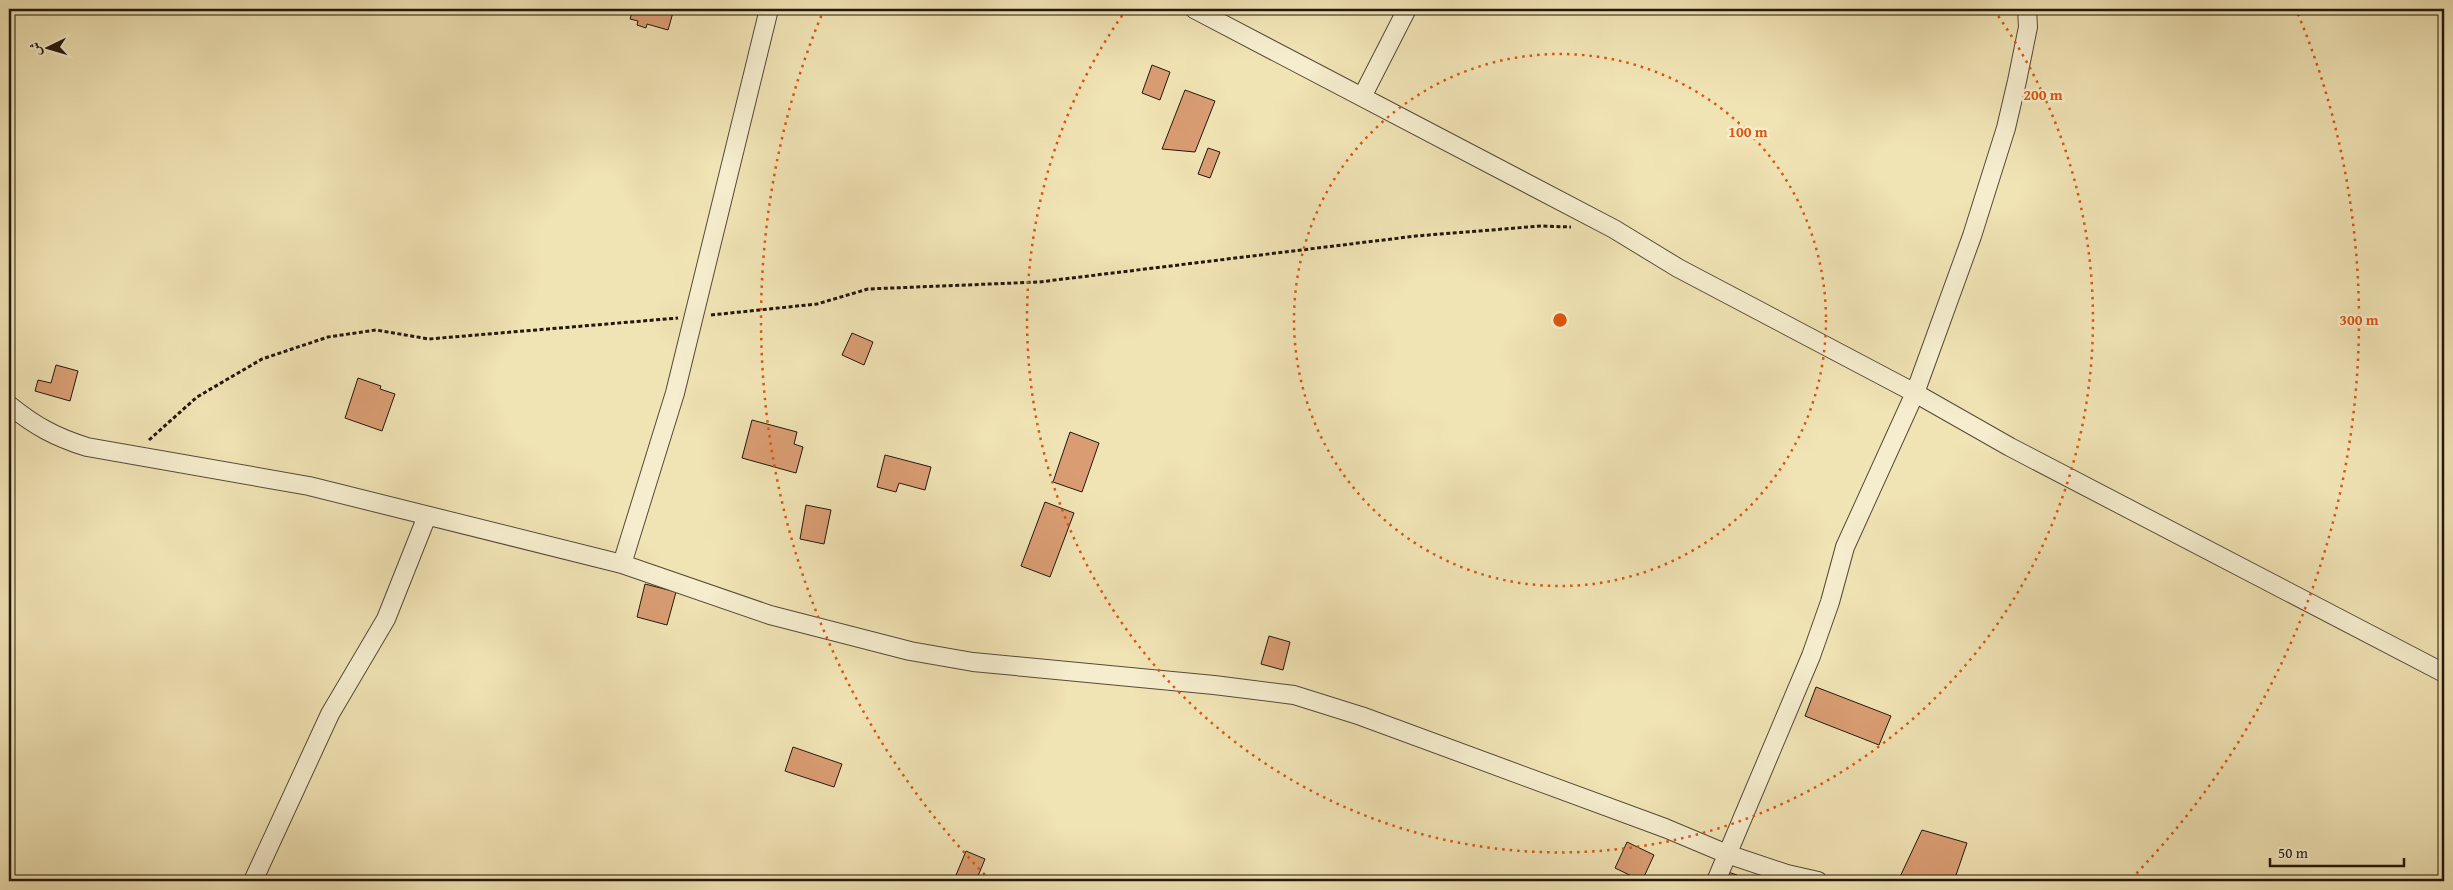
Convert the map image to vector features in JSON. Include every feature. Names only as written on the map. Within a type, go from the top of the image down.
[{"type":"street","points":[[622,564],[675,393],[769,9]]},
{"type":"street","points":[[1194,9],[1614,229],[1678,268],[1915,393],[2010,447],[2444,674]]},
{"type":"street","points":[[1362,97],[1407,9]]},
{"type":"street","points":[[1716,881],[1810,656],[1835,587],[1846,547],[1915,393],[1972,236],[2006,128],[2025,48],[2029,20],[2027,9]]},
{"type":"street","points":[[9,405],[34,425],[63,440],[87,447],[309,486],[622,564],[770,615],[910,651],[973,662],[1214,685],[1294,695],[1361,716],[1665,828],[1727,854],[1787,874],[1818,881]]},
{"type":"street","points":[[253,881],[330,714],[386,619],[427,516]]},
{"type":"path","points":[[133,455],[197,397],[262,359],[328,337],[376,330],[428,339],[693,317],[817,304],[868,289],[1040,282],[1416,236],[1541,226],[1578,228]]},
{"type":"building","points":[[633,9],[674,9],[668,30],[647,24],[646,28],[637,25],[638,21],[630,19]]},
{"type":"building","points":[[1152,65],[1170,72],[1160,100],[1142,93]]},
{"type":"building","points":[[1185,90],[1215,101],[1195,152],[1162,149]]},
{"type":"building","points":[[1208,148],[1220,152],[1210,178],[1198,174]]},
{"type":"building","points":[[852,333],[873,342],[864,365],[842,355]]},
{"type":"building","points":[[56,365],[78,371],[70,401],[35,391],[38,380],[51,383]]},
{"type":"building","points":[[358,378],[381,386],[380,389],[395,394],[382,431],[345,418]]},
{"type":"building","points":[[752,420],[797,432],[794,444],[803,447],[796,473],[742,458]]},
{"type":"building","points":[[1070,432],[1099,443],[1082,492],[1053,482]]},
{"type":"building","points":[[885,455],[931,467],[925,490],[899,483],[896,492],[877,487]]},
{"type":"building","points":[[1045,502],[1074,513],[1050,577],[1021,566]]},
{"type":"building","points":[[806,505],[831,510],[824,544],[800,539]]},
{"type":"building","points":[[645,584],[676,592],[667,625],[637,617]]},
{"type":"building","points":[[1269,636],[1290,642],[1283,670],[1261,664]]},
{"type":"building","points":[[1816,687],[1891,716],[1879,745],[1805,716]]},
{"type":"building","points":[[793,747],[842,764],[834,787],[785,771]]},
{"type":"building","points":[[1922,830],[1967,843],[1954,881],[1898,881]]},
{"type":"building","points":[[1627,842],[1654,855],[1642,881],[1615,868]]},
{"type":"building","points":[[966,851],[985,859],[976,881],[954,880]]},
{"type":"building","points":[[1725,871],[1737,875],[1735,881],[1722,881]]}]
